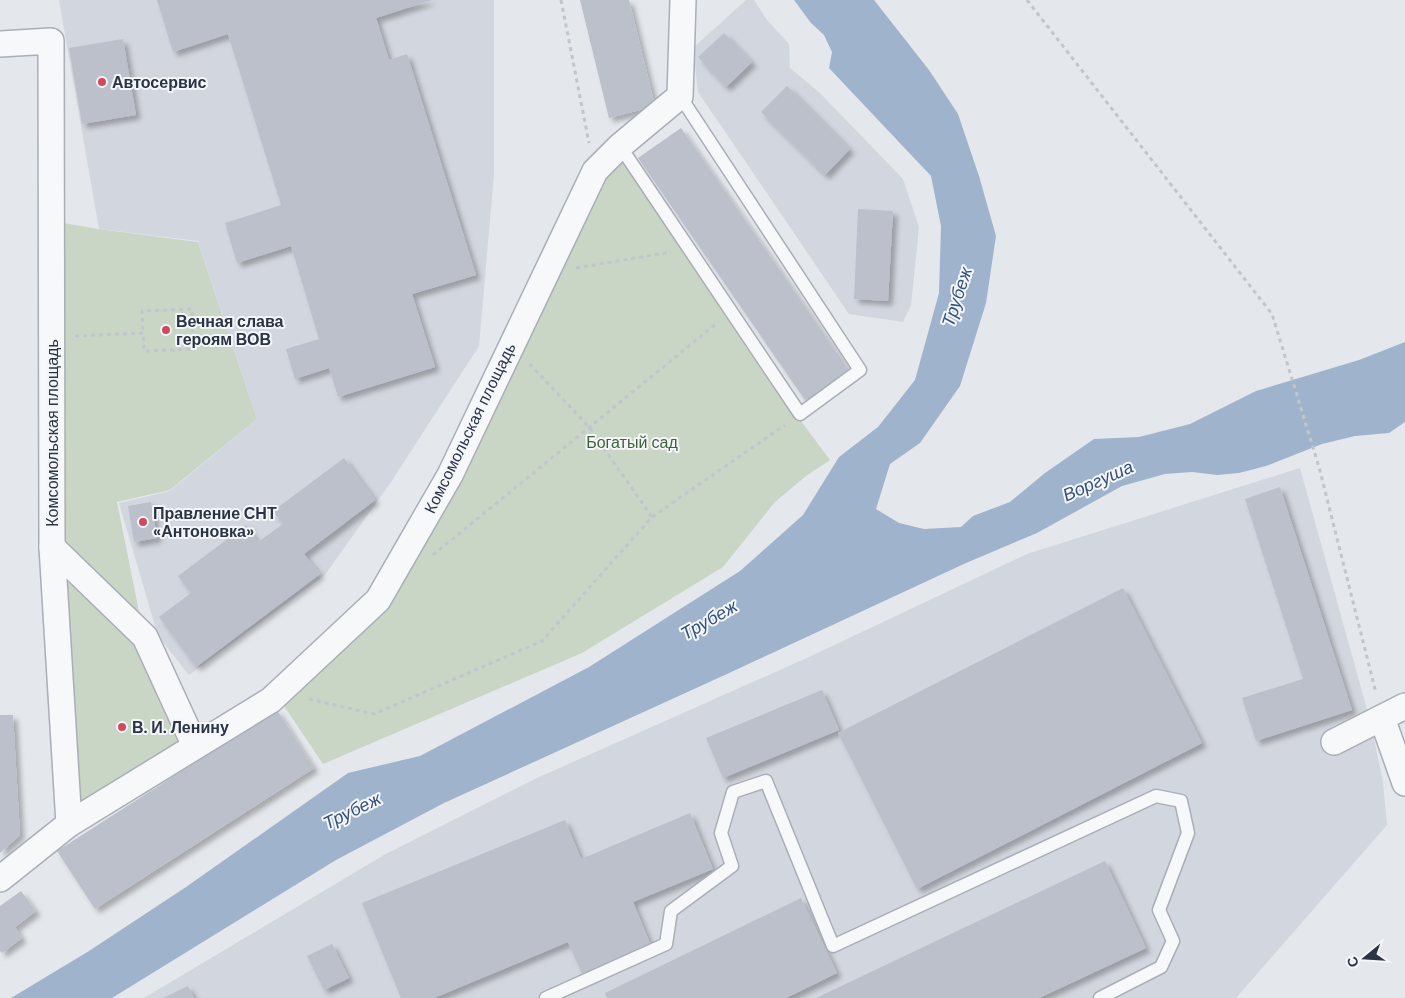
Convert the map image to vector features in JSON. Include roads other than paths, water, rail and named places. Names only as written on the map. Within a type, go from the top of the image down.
[{"type":"street","points":[[680,96],[683,0]]},
{"type":"street","name":"Комсомольская площадь","points":[[0,44],[51,41],[52,547],[68,824]]},
{"type":"street","name":"Комсомольская площадь","points":[[0,879],[68,824],[271,700],[378,600],[450,475],[595,171],[620,146],[680,96]]},
{"type":"street","points":[[52,547],[145,637],[195,746]]},
{"type":"street","points":[[1334,742],[1405,706]]},
{"type":"street","points":[[1382,718],[1405,783]]},
{"type":"lane","points":[[620,146],[800,414],[860,370],[680,96]]},
{"type":"lane","points":[[546,998],[666,944],[671,911],[732,866],[721,833],[733,792],[766,781],[833,946],[1156,796],[1181,801],[1188,833],[1159,910],[1172,941],[1162,967],[1100,998]]},
{"type":"water","points":[[794,0],[874,0],[929,70],[958,114],[979,176],[996,236],[986,303],[960,386],[920,443],[890,464],[876,509],[899,523],[924,529],[961,527],[973,516],[1010,502],[1045,473],[1094,439],[1139,437],[1190,424],[1256,391],[1359,360],[1405,342],[1405,422],[1389,433],[1355,436],[1322,444],[1266,466],[1239,473],[1217,475],[1192,472],[1165,474],[1122,486],[1037,533],[966,563],[444,803],[336,860],[112,998],[11,998],[89,951],[186,887],[348,773],[420,756],[589,667],[740,571],[803,515],[839,457],[878,427],[915,380],[939,293],[941,226],[931,176],[829,68],[832,52],[824,35],[811,23]]},
{"type":"place","name":"Автосервис","points":[[102,82]]},
{"type":"place","name":"Вечная слава героям ВОВ","points":[[166,330]]},
{"type":"place","name":"Правление СНТ «Антоновка»","points":[[143,522]]},
{"type":"place","name":"В. И. Ленину","points":[[122,727]]},
{"type":"water label","name":"Трубеж","points":[[957,297]]},
{"type":"water label","name":"Воргуша","points":[[1098,481]]},
{"type":"water label","name":"Трубеж","points":[[709,620]]},
{"type":"water label","name":"Трубеж","points":[[352,811]]},
{"type":"park label","name":"Богатый сад","points":[[632,442]]}]
